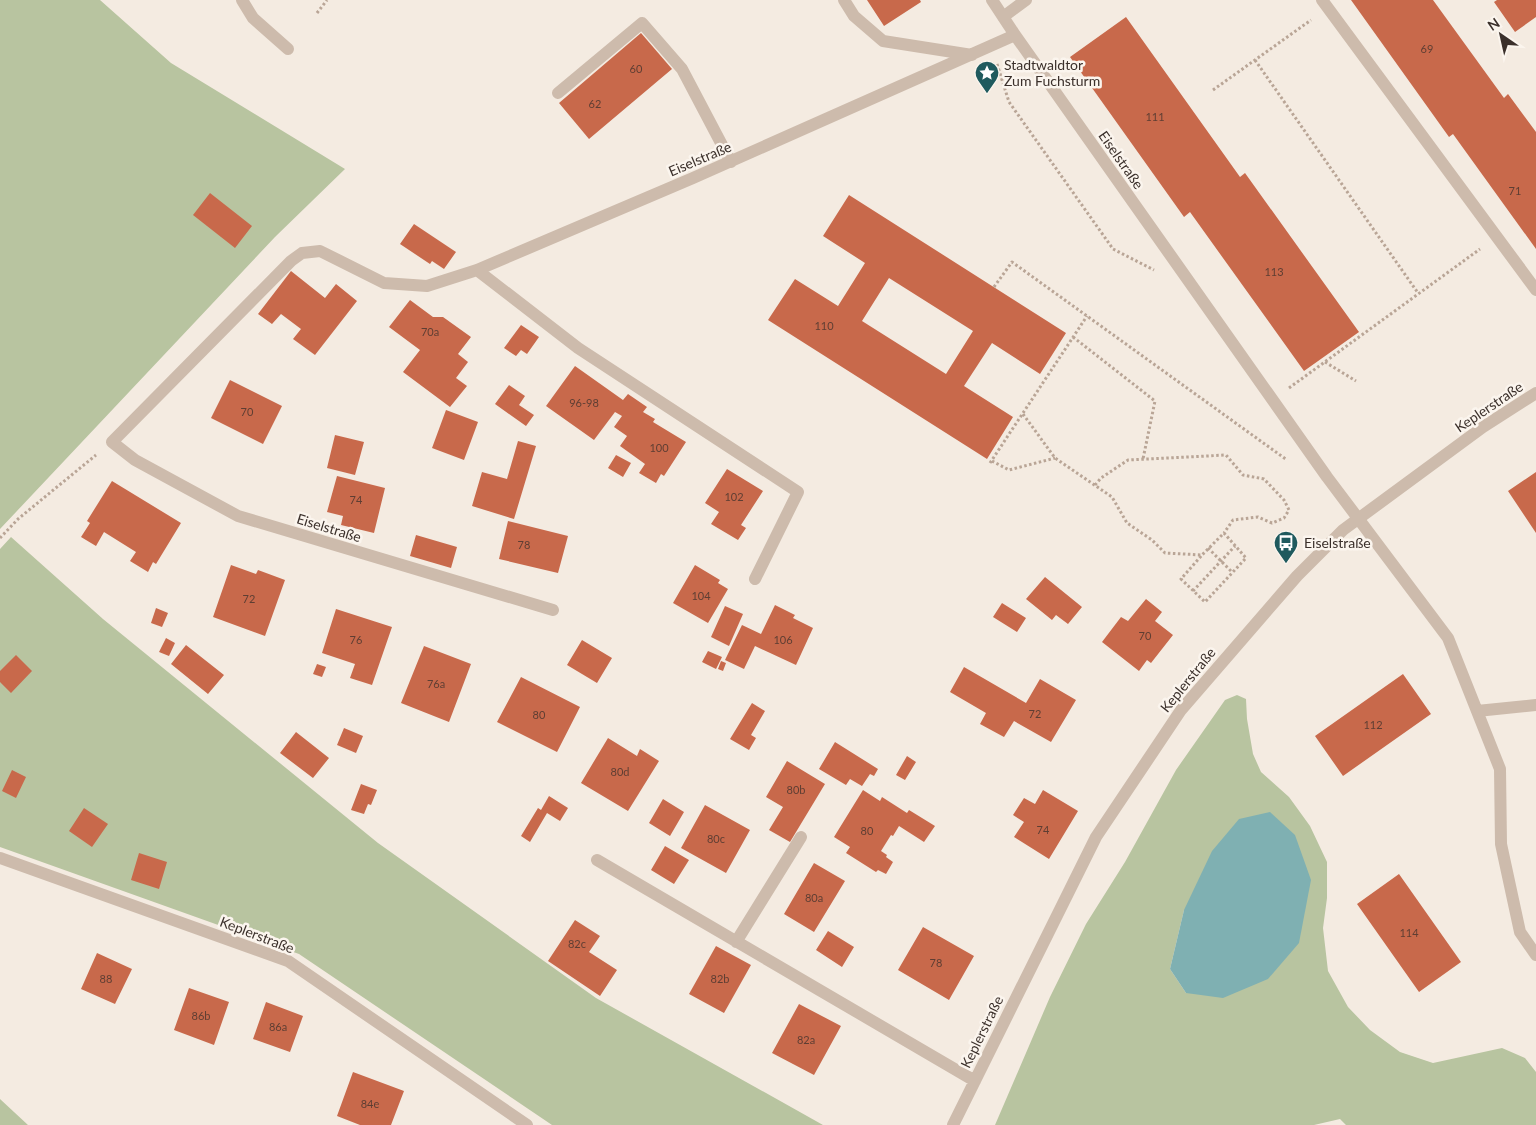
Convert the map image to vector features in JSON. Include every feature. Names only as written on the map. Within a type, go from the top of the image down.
[{"type":"street","points":[[242,0],[253,18],[288,49]]},
{"type":"street","points":[[844,0],[854,16],[883,41],[972,55]]},
{"type":"street","name":"Eiselstraße","points":[[992,0],[1015,36],[1272,400],[1358,520],[1448,638],[1500,769],[1501,844],[1520,932],[1536,955]]},
{"type":"street","points":[[1003,18],[1026,0]]},
{"type":"street","points":[[1325,4],[1536,290]]},
{"type":"street","points":[[558,93],[642,23],[682,69],[731,162]]},
{"type":"street","name":"Eiselstraße","points":[[553,610],[238,516],[135,460],[112,442],[291,260],[302,254],[320,251],[384,283],[427,286],[477,270],[731,162],[1015,36]]},
{"type":"street","points":[[477,270],[578,348],[798,492],[754,579]]},
{"type":"street","name":"Keplerstraße","points":[[953,1125],[1096,838],[1180,710],[1297,576],[1343,530],[1483,427],[1536,393]]},
{"type":"street","points":[[1477,711],[1536,705]]},
{"type":"street","points":[[736,942],[801,836]]},
{"type":"street","name":"Keplerstraße","points":[[0,858],[288,960],[527,1125]]},
{"type":"street","name":"Keplerstraße","points":[[597,860],[975,1081]]},
{"type":"path","points":[[317,13],[327,0]]},
{"type":"path","points":[[1213,90],[1255,60],[1325,4]]},
{"type":"path","points":[[992,46],[1009,102],[1113,249],[1161,273]]},
{"type":"path","points":[[1255,60],[1418,293]]},
{"type":"path","points":[[1272,400],[1497,236]]},
{"type":"path","points":[[994,287],[1012,262],[1292,463]]},
{"type":"path","points":[[1055,458],[1009,470],[991,462],[1087,316]]},
{"type":"path","points":[[1073,337],[1155,401],[1143,459]]},
{"type":"path","points":[[1325,362],[1356,380]]},
{"type":"path","points":[[1023,414],[1055,458],[1112,497],[1128,523],[1152,540],[1164,553],[1202,555]]},
{"type":"path","points":[[0,538],[18,519],[112,442]]},
{"type":"path","points":[[1095,485],[1101,478],[1128,460],[1226,455],[1243,474],[1264,479],[1284,500],[1289,510],[1284,518],[1272,523],[1258,517],[1233,520],[1224,533],[1180,579],[1205,602],[1246,558],[1224,533]]},
{"type":"path","points":[[1193,591],[1235,546]]},
{"type":"path","points":[[1208,548],[1232,572]]},
{"type":"green space","points":[[0,0],[100,0],[171,63],[345,169],[275,237],[0,529]]},
{"type":"green space","points":[[11,537],[103,619],[378,843],[596,998],[823,1125],[552,1125],[299,954],[0,847],[0,549]]},
{"type":"green space","points":[[1237,695],[1246,699],[1247,719],[1253,754],[1261,772],[1289,797],[1310,826],[1327,862],[1327,898],[1323,928],[1328,971],[1348,1007],[1370,1030],[1400,1052],[1433,1063],[1502,1048],[1525,1058],[1536,1072],[1536,1125],[1346,1125],[1340,1119],[1314,1125],[995,1125],[1050,997],[1086,924],[1125,862],[1176,770],[1225,700]],"holes":[[[1184,910],[1186,993],[1170,969]]]},
{"type":"green space","points":[[0,1099],[28,1125],[0,1125]]},
{"type":"water","points":[[1270,812],[1295,835],[1311,880],[1299,943],[1268,979],[1223,998],[1186,993],[1170,969],[1184,910],[1212,851],[1239,819]]},
{"type":"building","points":[[867,0],[920,0],[921,2],[884,26]]},
{"type":"building","points":[[1351,0],[1433,0],[1504,98],[1508,94],[1536,132],[1536,249],[1453,134],[1449,137]]},
{"type":"building","points":[[1497,0],[1536,0],[1536,17],[1515,32],[1494,2]]},
{"type":"building","points":[[1126,17],[1240,177],[1245,173],[1359,332],[1304,371],[1190,212],[1184,217],[1070,57]]},
{"type":"building","points":[[641,33],[672,69],[589,139],[559,103]]},
{"type":"building","points":[[210,193],[252,226],[235,248],[193,215]]},
{"type":"building","points":[[849,195],[1066,333],[1040,374],[992,343],[964,386],[1013,417],[987,459],[768,320],[795,279],[838,306],[865,263],[823,236]],"holes":[[[889,278],[973,331],[946,374],[862,321]]]},
{"type":"building","points":[[414,224],[456,252],[444,269],[432,261],[430,264],[400,244]]},
{"type":"building","points":[[291,271],[325,298],[336,284],[357,301],[315,355],[293,339],[301,329],[281,314],[272,324],[258,314]]},
{"type":"building","points":[[410,300],[433,317],[443,317],[471,337],[458,354],[468,362],[456,378],[467,386],[450,407],[403,372],[420,350],[389,327]]},
{"type":"building","points":[[521,325],[539,337],[527,354],[521,350],[516,356],[504,348]]},
{"type":"building","points":[[575,366],[623,400],[628,394],[647,407],[643,412],[655,419],[653,422],[686,442],[664,476],[661,474],[656,483],[639,473],[645,464],[620,446],[627,436],[614,427],[622,416],[615,412],[594,440],[546,406]]},
{"type":"building","points":[[230,380],[282,406],[263,444],[211,418]]},
{"type":"building","points":[[509,385],[525,396],[519,405],[534,415],[526,426],[495,404]]},
{"type":"building","points":[[446,410],[478,422],[464,460],[432,448]]},
{"type":"building","points":[[335,435],[364,442],[355,475],[327,468]]},
{"type":"building","points":[[518,441],[536,446],[514,519],[472,506],[482,472],[507,479]]},
{"type":"building","points":[[616,455],[631,463],[623,477],[608,468]]},
{"type":"building","points":[[727,469],[763,491],[741,525],[746,528],[738,540],[711,524],[719,512],[705,503]]},
{"type":"building","points":[[1536,472],[1536,533],[1508,491]]},
{"type":"building","points":[[337,476],[385,488],[374,533],[341,525],[343,516],[327,512]]},
{"type":"building","points":[[112,481],[181,523],[156,564],[153,562],[148,572],[130,561],[136,552],[104,532],[96,546],[81,537],[90,523],[87,521]]},
{"type":"building","points":[[508,521],[568,536],[558,573],[499,559]]},
{"type":"building","points":[[416,535],[457,547],[451,568],[410,556]]},
{"type":"building","points":[[231,565],[256,574],[258,570],[285,580],[265,636],[213,617]]},
{"type":"building","points":[[695,565],[720,580],[718,583],[728,589],[708,623],[673,603]]},
{"type":"building","points":[[1045,577],[1082,607],[1068,624],[1056,615],[1052,620],[1026,599]]},
{"type":"building","points":[[1146,599],[1162,612],[1155,621],[1173,635],[1151,663],[1147,660],[1139,671],[1102,642],[1121,617],[1128,621]]},
{"type":"building","points":[[1002,603],[1026,618],[1017,632],[993,617]]},
{"type":"building","points":[[775,605],[795,615],[793,618],[813,628],[796,665],[755,646],[744,669],[725,660],[742,625],[761,634]]},
{"type":"building","points":[[725,606],[743,614],[729,646],[711,637]]},
{"type":"building","points":[[156,608],[168,613],[162,627],[151,623]]},
{"type":"building","points":[[336,609],[392,627],[372,685],[350,678],[355,664],[322,653]]},
{"type":"building","points":[[166,638],[175,643],[169,656],[159,652]]},
{"type":"building","points":[[582,640],[612,658],[597,683],[567,665]]},
{"type":"building","points":[[186,645],[224,675],[208,694],[171,664]]},
{"type":"building","points":[[424,646],[471,664],[449,722],[401,703]]},
{"type":"building","points":[[708,651],[722,657],[716,669],[702,662]]},
{"type":"building","points":[[16,655],[32,671],[11,693],[0,682],[0,671]]},
{"type":"building","points":[[721,661],[726,663],[723,671],[718,669]]},
{"type":"building","points":[[317,664],[326,667],[322,677],[313,674]]},
{"type":"building","points":[[964,667],[1026,703],[1040,679],[1076,700],[1051,742],[1014,721],[1004,737],[980,724],[986,713],[950,692]]},
{"type":"building","points":[[1403,674],[1431,714],[1343,776],[1315,736]]},
{"type":"building","points":[[521,677],[580,707],[557,752],[497,722]]},
{"type":"building","points":[[752,703],[765,711],[751,735],[756,738],[749,750],[730,739]]},
{"type":"building","points":[[344,728],[363,736],[356,753],[337,745]]},
{"type":"building","points":[[296,732],[329,758],[313,778],[280,753]]},
{"type":"building","points":[[608,738],[637,756],[640,749],[659,761],[628,811],[581,783]]},
{"type":"building","points":[[835,742],[878,769],[874,776],[870,774],[862,786],[850,779],[846,785],[819,769]]},
{"type":"building","points":[[907,756],[916,762],[905,780],[896,775]]},
{"type":"building","points":[[787,761],[825,784],[790,842],[769,830],[783,807],[766,797]]},
{"type":"building","points":[[12,770],[26,777],[16,798],[2,791]]},
{"type":"building","points":[[361,784],[377,790],[371,805],[368,804],[364,814],[351,810]]},
{"type":"building","points":[[863,790],[880,801],[882,797],[907,813],[909,810],[935,826],[924,842],[899,826],[881,851],[893,862],[886,874],[878,870],[876,872],[846,853],[850,847],[834,837]]},
{"type":"building","points":[[1043,790],[1078,811],[1049,859],[1014,837],[1024,822],[1013,815],[1024,798],[1035,804]]},
{"type":"building","points":[[549,796],[568,808],[560,821],[547,813],[530,842],[521,836],[538,808],[541,810]]},
{"type":"building","points":[[663,799],[684,812],[670,836],[649,823]]},
{"type":"building","points":[[705,805],[750,830],[726,873],[681,848]]},
{"type":"building","points":[[84,808],[108,824],[92,847],[69,831]]},
{"type":"building","points":[[665,846],[689,860],[674,884],[651,870]]},
{"type":"building","points":[[139,853],[167,862],[159,889],[131,880]]},
{"type":"building","points":[[814,863],[845,881],[814,932],[784,914]]},
{"type":"building","points":[[1399,874],[1461,962],[1419,992],[1357,904]]},
{"type":"building","points":[[575,920],[600,936],[589,952],[617,970],[600,996],[548,961]]},
{"type":"building","points":[[923,927],[974,956],[949,1000],[898,970]]},
{"type":"building","points":[[828,931],[854,947],[842,967],[816,950]]},
{"type":"building","points":[[716,946],[751,965],[724,1013],[689,994]]},
{"type":"building","points":[[97,953],[132,969],[115,1004],[81,989]]},
{"type":"building","points":[[189,988],[229,1002],[214,1045],[174,1030]]},
{"type":"building","points":[[266,1002],[303,1016],[290,1052],[253,1039]]},
{"type":"building","points":[[799,1004],[841,1026],[814,1075],[772,1053]]},
{"type":"building","points":[[353,1072],[404,1091],[391,1125],[360,1125],[337,1116]]},
{"type":"place","name":"Stadtwaldtor Zum Fuchsturm","points":[[987,94]]},
{"type":"place","name":"Eiselstraße","points":[[1286,564]]}]
